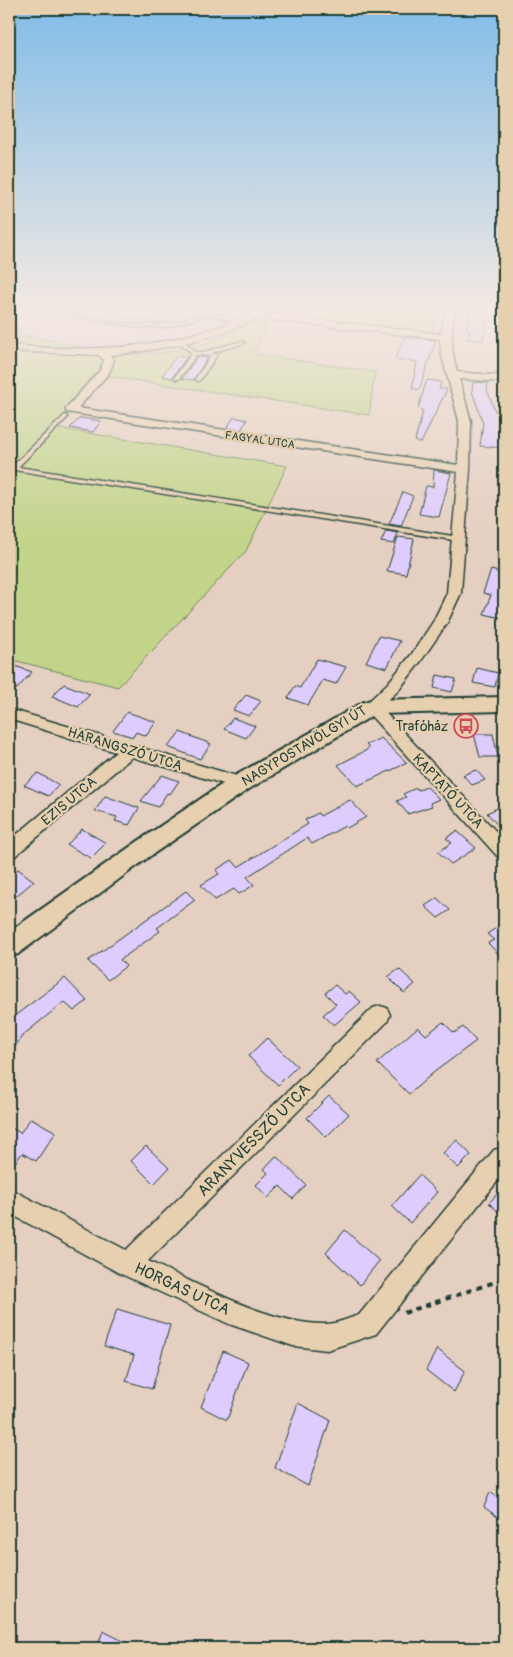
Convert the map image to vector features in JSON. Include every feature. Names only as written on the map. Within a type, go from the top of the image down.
[{"type":"street","points":[[67,414],[91,387]]},
{"type":"street","name":"NAGYPOSTAVÖLGYI ÚT","points":[[9,946],[146,848],[241,784],[371,707],[416,658],[440,623],[451,603],[455,588],[464,470],[465,421],[456,387]]},
{"type":"street","name":"FAGYAL UTCA","points":[[67,414],[464,470]]},
{"type":"street","points":[[371,707],[504,704]]},
{"type":"street","name":"KAPTATÓ UTCA","points":[[371,707],[504,852]]},
{"type":"street","name":"HARANGSZÓ UTCA","points":[[9,714],[241,784]]},
{"type":"street","name":"EZIS UTCA","points":[[9,851],[129,750]]},
{"type":"street","name":"ARANYVESSZŐ UTCA","points":[[128,1264],[380,1015]]},
{"type":"street","name":"HORGAS UTCA","points":[[9,1200],[128,1264],[238,1315],[293,1333],[327,1337],[367,1325],[405,1281],[476,1188],[504,1158]]},
{"type":"lane","points":[[11,470],[67,414]]},
{"type":"lane","points":[[11,470],[459,539]]},
{"type":"path","points":[[395,1316],[504,1279]]},
{"type":"green space","points":[[9,387],[95,387],[57,428],[287,466],[246,551],[118,687],[9,659]]},
{"type":"green space","points":[[182,387],[373,387],[369,415]]},
{"type":"building","points":[[425,387],[447,389],[421,443],[415,441],[423,411],[418,408]]},
{"type":"building","points":[[472,387],[487,387],[495,411],[504,411],[504,448],[480,446],[483,423]]},
{"type":"building","points":[[234,417],[247,420],[241,430],[227,428]]},
{"type":"building","points":[[80,418],[101,421],[93,432],[70,428]]},
{"type":"building","points":[[434,470],[451,473],[439,517],[419,514],[426,486],[433,487]]},
{"type":"building","points":[[403,492],[413,496],[401,526],[389,524]]},
{"type":"building","points":[[386,531],[398,533],[394,544],[381,542]]},
{"type":"building","points":[[398,537],[414,539],[406,574],[387,571]]},
{"type":"building","points":[[503,562],[504,611],[502,618],[484,614],[491,595],[483,593],[491,570],[499,572]]},
{"type":"building","points":[[379,636],[400,641],[387,668],[366,662]]},
{"type":"building","points":[[317,659],[346,667],[336,684],[323,680],[308,705],[288,698],[295,686],[300,688]]},
{"type":"building","points":[[15,666],[32,672],[17,689],[9,687],[9,673]]},
{"type":"building","points":[[477,668],[498,673],[495,687],[473,683]]},
{"type":"building","points":[[437,675],[456,679],[452,692],[434,688]]},
{"type":"building","points":[[64,684],[90,694],[78,707],[52,696]]},
{"type":"building","points":[[246,695],[261,701],[249,716],[233,710]]},
{"type":"building","points":[[127,712],[156,722],[146,736],[136,732],[133,737],[113,731]]},
{"type":"building","points":[[233,718],[255,726],[246,738],[224,729]]},
{"type":"building","points":[[180,732],[211,744],[200,759],[168,747]]},
{"type":"building","points":[[474,734],[493,734],[498,757],[480,757]]},
{"type":"building","points":[[381,738],[407,763],[357,786],[338,765],[365,751],[369,748],[366,745]]},
{"type":"building","points":[[476,770],[485,780],[472,785],[463,775]]},
{"type":"building","points":[[38,773],[59,785],[48,796],[24,785]]},
{"type":"building","points":[[162,775],[179,781],[170,794],[167,793],[158,807],[141,801]]},
{"type":"building","points":[[427,787],[439,799],[430,803],[432,806],[408,814],[397,801],[406,797],[403,794],[416,788],[419,790]]},
{"type":"building","points":[[105,796],[139,808],[129,825],[115,821],[117,817],[95,811]]},
{"type":"building","points":[[350,800],[366,817],[312,844],[307,838],[247,877],[254,885],[239,894],[234,889],[215,900],[201,885],[219,874],[216,870],[232,860],[238,867],[308,824],[305,820],[318,813],[320,816]]},
{"type":"building","points":[[504,805],[504,832],[487,813]]},
{"type":"building","points":[[82,829],[106,843],[91,858],[67,845]]},
{"type":"building","points":[[457,831],[476,848],[451,864],[438,852],[452,843],[446,838]]},
{"type":"building","points":[[18,869],[34,881],[9,902],[9,877]]},
{"type":"building","points":[[186,891],[195,900],[157,928],[160,931],[120,960],[126,966],[108,980],[88,961]]},
{"type":"building","points":[[437,898],[450,910],[438,918],[425,906]]},
{"type":"building","points":[[504,923],[504,960],[488,943],[494,940],[487,934]]},
{"type":"building","points":[[399,969],[415,984],[404,993],[388,977]]},
{"type":"building","points":[[65,978],[87,1001],[74,1011],[64,1002],[22,1036],[9,1056],[9,1020]]},
{"type":"building","points":[[335,985],[345,994],[349,991],[361,1002],[334,1025],[323,1015],[336,1004],[325,993]]},
{"type":"building","points":[[443,1022],[454,1033],[463,1027],[476,1041],[433,1073],[409,1094],[377,1063],[418,1027],[426,1035]]},
{"type":"building","points":[[267,1038],[297,1066],[278,1085],[248,1056]]},
{"type":"building","points":[[329,1096],[349,1114],[326,1137],[307,1118]]},
{"type":"building","points":[[31,1118],[56,1132],[36,1161],[22,1153],[9,1171],[9,1126],[20,1133]]},
{"type":"building","points":[[457,1140],[471,1155],[458,1168],[443,1153]]},
{"type":"building","points":[[146,1146],[169,1168],[154,1184],[131,1161]]},
{"type":"building","points":[[276,1156],[306,1185],[293,1199],[280,1186],[268,1198],[256,1185],[268,1173],[264,1169]]},
{"type":"building","points":[[419,1175],[437,1192],[410,1223],[392,1206]]},
{"type":"building","points":[[504,1186],[504,1217],[489,1203]]},
{"type":"building","points":[[345,1230],[379,1261],[360,1285],[326,1253]]},
{"type":"building","points":[[117,1309],[170,1325],[152,1389],[126,1381],[134,1355],[104,1346]]},
{"type":"building","points":[[437,1349],[465,1371],[454,1392],[426,1370]]},
{"type":"building","points":[[223,1351],[248,1362],[227,1420],[201,1407]]},
{"type":"building","points":[[298,1403],[330,1420],[308,1486],[275,1468]]},
{"type":"building","points":[[490,1492],[504,1502],[499,1518],[484,1507]]},
{"type":"building","points":[[103,1631],[137,1648],[97,1648]]},
{"type":"place","name":"Trafóház","points":[[466,726]]}]
